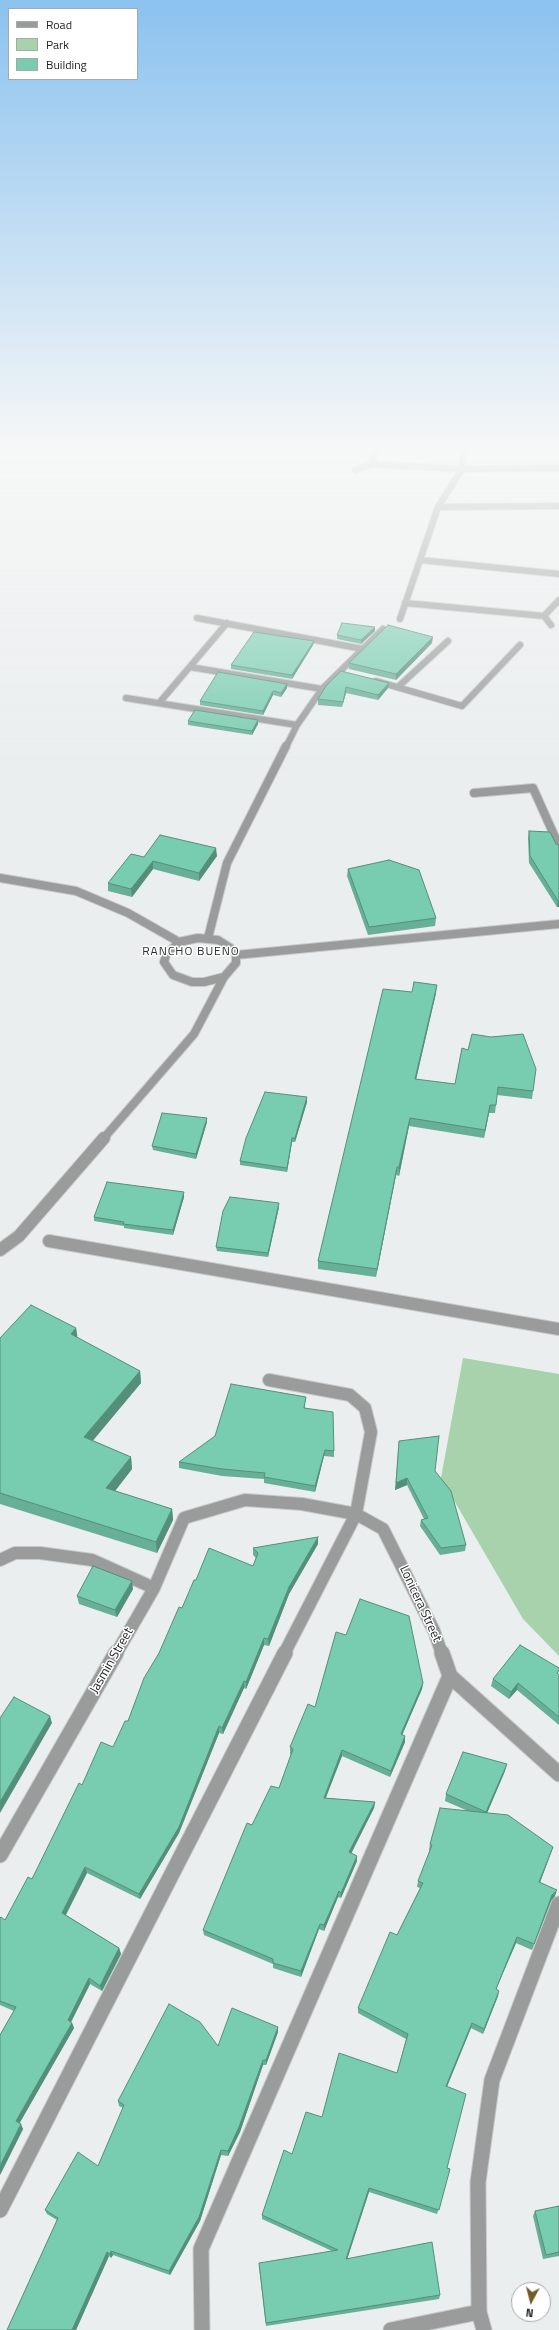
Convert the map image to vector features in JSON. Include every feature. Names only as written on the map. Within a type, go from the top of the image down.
[{"type":"street","points":[[400,619],[421,556]]},
{"type":"street","points":[[420,560],[559,574]]},
{"type":"street","points":[[544,616],[559,600]]},
{"type":"street","points":[[405,603],[544,616],[551,625]]},
{"type":"street","points":[[197,618],[363,649]]},
{"type":"street","points":[[159,703],[227,624]]},
{"type":"street","points":[[208,938],[227,863],[297,725],[322,689],[343,673],[363,649],[384,629]]},
{"type":"street","points":[[398,686],[448,641]]},
{"type":"street","points":[[369,679],[398,686],[462,706],[520,645]]},
{"type":"street","points":[[190,667],[322,689]]},
{"type":"street","points":[[126,698],[297,725]]},
{"type":"street","points":[[474,793],[533,788],[559,846]]},
{"type":"street","points":[[0,878],[76,891],[128,913],[179,942]]},
{"type":"street","points":[[236,955],[559,924]]},
{"type":"street","points":[[0,1250],[19,1236],[194,1034],[224,977],[232,970],[236,963],[236,955],[226,944],[208,938],[198,938],[179,942],[166,955],[164,962],[173,975],[192,982],[209,982],[224,977]]},
{"type":"street","points":[[49,1241],[559,1329]]},
{"type":"street","points":[[0,2210],[356,1514],[371,1432],[365,1408],[350,1395],[269,1380]]},
{"type":"street","name":"Lonicera Street","points":[[245,1500],[302,1504],[356,1514],[383,1529],[434,1631],[450,1676],[559,1774]]},
{"type":"street","name":"Jasmin Street","points":[[0,1855],[154,1588],[184,1518],[245,1500]]},
{"type":"street","points":[[0,1560],[15,1553],[22,1553],[92,1560],[154,1588]]},
{"type":"street","points":[[202,2330],[201,2249],[450,1676]]},
{"type":"street","points":[[484,2330],[478,2312],[478,2182],[492,2080],[559,1904]]},
{"type":"street","points":[[391,2330],[478,2312]]},
{"type":"green space","points":[[463,1358],[559,1374],[559,1656],[523,1619],[441,1478]]},
{"type":"building","points":[[342,623],[375,627],[361,640],[337,635]]},
{"type":"building","points":[[388,625],[433,637],[396,674],[349,663]]},
{"type":"building","points":[[254,632],[314,641],[292,675],[231,665]]},
{"type":"building","points":[[341,671],[389,683],[378,695],[346,687],[343,702],[318,699],[326,686]]},
{"type":"building","points":[[218,672],[287,684],[281,693],[273,691],[263,711],[200,701]]},
{"type":"building","points":[[195,710],[258,720],[252,731],[188,721]]},
{"type":"building","points":[[529,831],[550,832],[556,844],[559,845],[559,901],[530,856]]},
{"type":"building","points":[[160,835],[216,848],[199,873],[153,861],[131,889],[108,883],[131,854],[144,857]]},
{"type":"building","points":[[389,860],[419,870],[436,918],[369,927],[348,869]]},
{"type":"building","points":[[414,982],[437,985],[415,1079],[455,1084],[462,1048],[468,1050],[472,1034],[491,1037],[523,1034],[536,1069],[533,1091],[498,1087],[496,1105],[490,1105],[485,1130],[410,1118],[399,1167],[397,1167],[377,1269],[318,1261],[383,989],[412,992]]},
{"type":"building","points":[[265,1092],[307,1097],[295,1138],[292,1138],[287,1168],[240,1161],[246,1138]]},
{"type":"building","points":[[162,1113],[207,1118],[196,1154],[152,1146]]},
{"type":"building","points":[[107,1182],[184,1192],[173,1230],[123,1224],[124,1222],[94,1217]]},
{"type":"building","points":[[230,1197],[279,1203],[268,1253],[216,1247],[223,1211]]},
{"type":"building","points":[[31,1305],[76,1328],[71,1334],[140,1371],[84,1437],[131,1457],[106,1488],[172,1509],[156,1542],[0,1493],[0,1338]]},
{"type":"building","points":[[231,1384],[306,1397],[304,1408],[333,1412],[334,1451],[325,1450],[315,1486],[264,1477],[265,1473],[222,1469],[179,1462],[215,1436]]},
{"type":"building","points":[[439,1436],[435,1471],[451,1491],[466,1545],[441,1548],[421,1520],[428,1518],[407,1478],[396,1483],[399,1441]]},
{"type":"building","points":[[318,1537],[289,1587],[268,1639],[264,1638],[246,1682],[244,1681],[222,1728],[219,1726],[179,1827],[139,1894],[85,1867],[62,1913],[119,1948],[100,1986],[89,1978],[68,2020],[72,2023],[16,2121],[21,2124],[0,2166],[0,2035],[16,2007],[0,2001],[0,1918],[1,1917],[5,1920],[28,1877],[32,1879],[79,1783],[82,1785],[101,1742],[113,1747],[125,1721],[128,1721],[144,1678],[159,1653],[179,1607],[182,1608],[194,1580],[196,1580],[209,1548],[253,1566],[258,1553],[253,1548]]},
{"type":"building","points":[[93,1566],[132,1581],[115,1610],[77,1596]]},
{"type":"building","points":[[360,1599],[409,1616],[423,1683],[401,1734],[405,1736],[391,1771],[342,1750],[324,1798],[375,1802],[349,1852],[357,1856],[341,1893],[339,1891],[324,1925],[320,1924],[301,1971],[273,1963],[273,1959],[203,1930],[247,1823],[252,1825],[271,1786],[279,1788],[293,1749],[290,1747],[308,1704],[315,1707],[336,1632],[346,1635]]},
{"type":"building","points":[[520,1645],[559,1668],[557,1673],[559,1675],[559,1717],[518,1683],[511,1692],[493,1679]]},
{"type":"building","points":[[14,1697],[50,1716],[0,1802],[0,1718]]},
{"type":"building","points":[[463,1752],[507,1764],[486,1812],[446,1794]]},
{"type":"building","points":[[440,1808],[508,1815],[553,1847],[539,1882],[557,1890],[552,1895],[534,1944],[517,1937],[496,1989],[499,1991],[484,2029],[472,2023],[446,2086],[466,2094],[447,2168],[450,2169],[439,2210],[369,2188],[346,2259],[432,2242],[440,2295],[266,2323],[259,2263],[338,2250],[262,2215],[284,2150],[292,2154],[306,2112],[322,2117],[339,2053],[397,2073],[408,2034],[358,2008],[390,1932],[397,1935],[423,1883],[418,1881],[432,1845],[430,1844]]},
{"type":"building","points":[[169,2004],[200,2022],[218,2046],[232,2008],[278,2027],[266,2060],[263,2060],[239,2127],[228,2151],[221,2150],[199,2217],[169,2271],[111,2251],[110,2254],[107,2252],[72,2330],[7,2330],[58,2218],[45,2210],[78,2152],[98,2166],[124,2105],[118,2101]]},
{"type":"building","points":[[559,2206],[559,2252],[546,2255],[535,2211]]},
{"type":"district","name":"RANCHO BUENO","points":[[191,952]]}]
